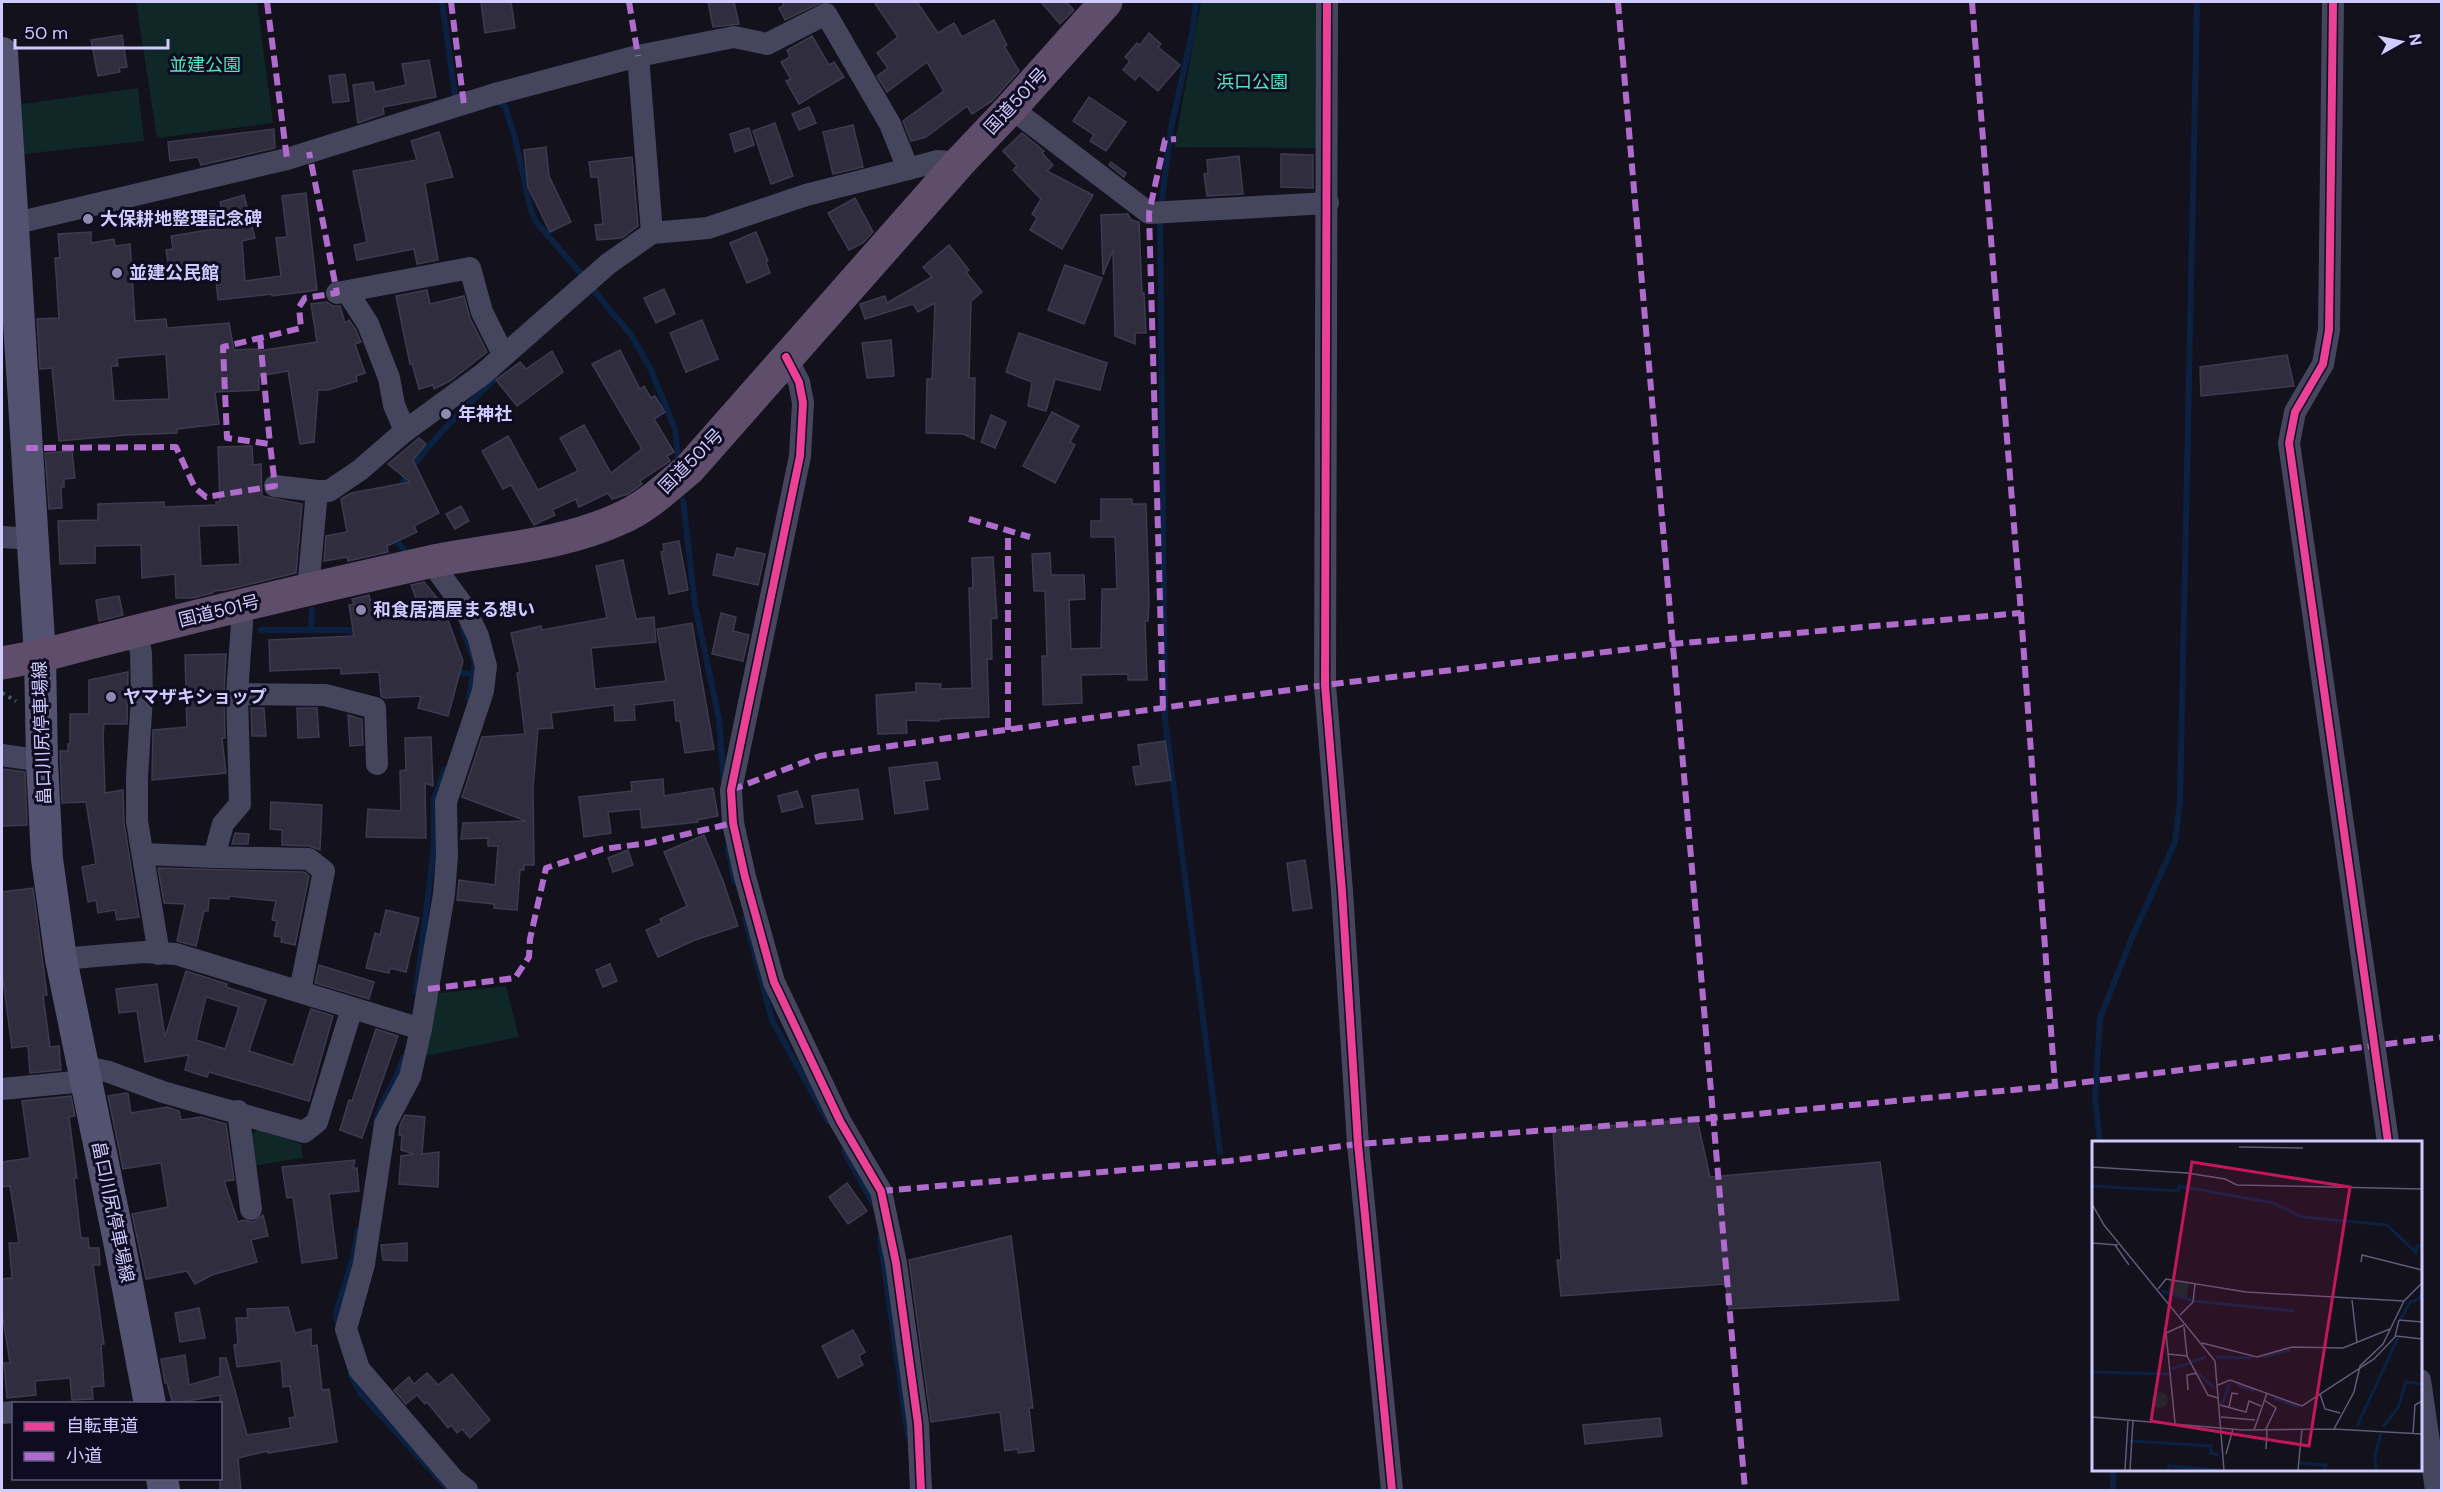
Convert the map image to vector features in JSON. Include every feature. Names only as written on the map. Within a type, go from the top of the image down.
[{"type":"highway","name":"国道501号","points":[[2,663],[40,656],[308,589],[582,532],[620,519],[644,505],[689,469],[959,163],[1106,2]]},
{"type":"main road","name":"畠口川尻停車場線","points":[[2,53],[8,204],[40,656],[47,859],[61,960],[150,1402]]},
{"type":"street","points":[[1327,2],[1325,685],[1342,891],[1358,1144],[1392,1491]]},
{"type":"street","points":[[2333,2],[2329,330],[2323,364],[2295,412],[2289,443],[2388,1141]]},
{"type":"street","points":[[8,204],[287,159],[495,94],[638,56],[734,37],[767,44],[826,14],[890,124],[908,169]]},
{"type":"street","points":[[638,56],[652,233]]},
{"type":"street","points":[[1011,108],[1149,213],[1328,203]]},
{"type":"street","points":[[275,486],[328,491],[352,476],[405,431],[483,374],[503,354],[608,264],[652,233],[708,228],[806,195],[938,160],[959,163]]},
{"type":"street","points":[[405,431],[394,405],[389,378],[368,324],[342,293],[418,276],[470,268],[482,312],[503,354]]},
{"type":"street","points":[[786,357],[799,382],[803,403],[800,456],[731,790],[734,823],[745,877],[774,982],[840,1121],[881,1191],[898,1275],[918,1424],[921,1491]]},
{"type":"street","points":[[308,589],[317,491]]},
{"type":"street","points":[[2,537],[33,538]]},
{"type":"street","points":[[431,562],[464,607],[478,636],[486,666],[483,691],[446,802],[447,856],[444,894],[413,1026],[410,1077],[385,1124],[364,1264],[346,1329],[359,1369],[454,1480],[467,1491]]},
{"type":"street","points":[[214,857],[223,824],[240,804],[237,694],[242,623],[241,605]]},
{"type":"street","points":[[137,631],[141,653],[142,697],[136,777],[137,821],[159,954]]},
{"type":"street","points":[[237,694],[325,695],[375,708],[376,764]]},
{"type":"street","points":[[2,755],[42,761]]},
{"type":"street","points":[[143,854],[309,859],[324,871],[300,991]]},
{"type":"street","points":[[61,960],[144,952],[176,954],[413,1026]]},
{"type":"street","points":[[2,1089],[83,1074],[109,1072],[163,1092],[304,1132],[317,1122],[352,1008]]},
{"type":"street","points":[[238,1112],[251,1209]]},
{"type":"street","points":[[2422,1387],[2436,1491]]},
{"type":"green space","name":"並建公園","points":[[136,2],[257,2],[273,123],[157,138]]},
{"type":"green space","name":"浜口公園","points":[[1201,2],[1318,2],[1317,148],[1174,147]]},
{"type":"green space","points":[[138,88],[144,141],[24,154],[22,104]]},
{"type":"green space","points":[[506,986],[519,1037],[420,1057],[431,994]]},
{"type":"green space","points":[[260,1129],[301,1144],[303,1158],[253,1166],[249,1135]]},
{"type":"building","points":[[481,2],[511,2],[515,28],[485,33]]},
{"type":"building","points":[[708,2],[734,2],[739,24],[713,27]]},
{"type":"building","points":[[782,2],[822,2],[785,20],[779,8],[784,5]]},
{"type":"building","points":[[874,2],[917,2],[938,33],[954,23],[962,37],[994,20],[1007,45],[1004,46],[1019,71],[992,101],[972,114],[967,106],[926,137],[911,141],[903,121],[944,91],[927,62],[887,92],[877,76],[888,68],[877,53],[898,37]]},
{"type":"building","points":[[1041,2],[1066,2],[1074,10],[1060,24]]},
{"type":"building","points":[[1149,33],[1161,44],[1158,47],[1180,65],[1158,91],[1139,75],[1135,80],[1123,70],[1130,61],[1125,57],[1137,43],[1140,45]]},
{"type":"building","points":[[122,35],[127,67],[119,68],[120,72],[98,76],[91,40]]},
{"type":"building","points":[[812,36],[829,65],[834,62],[844,77],[799,104],[786,81],[791,79],[781,62],[790,57],[787,50]]},
{"type":"building","points":[[429,60],[436,97],[383,107],[384,114],[358,123],[353,85],[373,82],[375,92],[406,85],[402,64]]},
{"type":"building","points":[[345,74],[349,101],[333,103],[329,76]]},
{"type":"building","points":[[1089,97],[1126,122],[1106,151],[1090,141],[1094,135],[1073,121]]},
{"type":"building","points":[[809,107],[816,123],[799,130],[792,114]]},
{"type":"building","points":[[775,123],[793,176],[771,184],[753,131]]},
{"type":"building","points":[[853,125],[863,167],[833,174],[823,132]]},
{"type":"building","points":[[749,128],[754,145],[735,152],[730,134]]},
{"type":"building","points":[[274,129],[275,148],[201,165],[198,157],[170,161],[168,142]]},
{"type":"building","points":[[439,132],[453,177],[425,183],[438,260],[417,264],[414,249],[357,260],[354,245],[367,242],[353,171],[417,160],[411,141]]},
{"type":"building","points":[[1022,133],[1044,151],[1042,153],[1053,165],[1047,171],[1093,195],[1062,249],[1030,230],[1037,218],[1032,214],[1041,199],[1013,170],[1017,166],[1003,151]]},
{"type":"building","points":[[546,147],[549,176],[571,222],[550,232],[528,187],[524,150]]},
{"type":"building","points":[[1281,154],[1313,155],[1313,188],[1281,187]]},
{"type":"building","points":[[1239,156],[1243,194],[1207,196],[1204,174],[1208,173],[1207,160]]},
{"type":"building","points":[[632,157],[638,226],[622,238],[597,240],[595,225],[603,224],[598,177],[591,177],[589,162]]},
{"type":"building","points":[[1111,162],[1126,173],[1124,177],[1109,165]]},
{"type":"building","points":[[306,193],[317,290],[218,300],[215,272],[171,279],[166,250],[173,249],[171,236],[226,227],[220,202],[244,195],[255,238],[242,241],[245,281],[281,276],[276,238],[287,237],[282,196]]},
{"type":"building","points":[[855,198],[873,232],[863,243],[849,250],[828,213]]},
{"type":"building","points":[[1128,214],[1131,220],[1139,222],[1142,293],[1144,293],[1146,333],[1135,333],[1135,344],[1115,336],[1113,250],[1103,275],[1101,215]]},
{"type":"building","points":[[91,232],[91,243],[114,239],[115,246],[130,244],[135,321],[166,319],[167,328],[229,323],[234,350],[258,349],[258,351],[317,342],[311,304],[327,302],[333,306],[340,306],[345,323],[349,320],[361,342],[355,344],[365,373],[356,376],[357,381],[328,390],[318,390],[314,442],[300,444],[288,371],[259,376],[259,390],[215,392],[219,424],[177,429],[177,433],[59,441],[52,368],[40,369],[37,319],[59,318],[55,258],[60,258],[58,234]],"holes":[[[166,354],[169,399],[114,401],[111,366],[118,366],[117,358]]]},
{"type":"building","points":[[756,232],[768,261],[766,262],[770,273],[747,283],[730,243]]},
{"type":"building","points":[[949,245],[969,270],[966,272],[982,292],[971,301],[969,378],[975,378],[974,439],[963,434],[926,433],[927,379],[932,379],[935,303],[918,312],[913,304],[865,319],[860,304],[885,296],[887,303],[932,277],[923,267]]},
{"type":"building","points":[[1065,265],[1102,278],[1084,324],[1048,310]]},
{"type":"building","points":[[664,289],[675,314],[656,323],[644,298]]},
{"type":"building","points":[[427,290],[430,304],[464,296],[470,318],[487,352],[450,381],[434,389],[433,385],[419,389],[412,364],[410,364],[396,296]]},
{"type":"building","points":[[702,320],[718,359],[686,372],[670,333]]},
{"type":"building","points":[[1019,333],[1107,363],[1100,390],[1055,379],[1046,411],[1028,406],[1032,382],[1006,372]]},
{"type":"building","points":[[891,340],[894,376],[867,378],[862,343]]},
{"type":"building","points":[[620,350],[640,389],[644,386],[651,398],[655,396],[665,412],[654,419],[674,452],[667,456],[670,461],[640,481],[642,484],[628,494],[612,499],[608,493],[579,507],[576,500],[578,498],[552,510],[555,515],[534,525],[511,485],[503,489],[482,451],[508,436],[538,490],[578,471],[560,438],[584,425],[611,473],[642,449],[592,364]]},
{"type":"building","points":[[552,351],[563,372],[517,406],[496,380],[520,362],[526,369]]},
{"type":"building","points":[[2287,355],[2294,386],[2201,396],[2200,367]]},
{"type":"building","points":[[1052,412],[1079,426],[1070,442],[1075,445],[1055,483],[1023,466]]},
{"type":"building","points":[[991,415],[1006,422],[995,448],[981,442]]},
{"type":"building","points":[[419,438],[426,444],[413,460],[439,513],[414,526],[417,532],[387,546],[388,552],[348,561],[347,557],[324,561],[326,536],[347,532],[341,499],[351,493],[410,482],[388,464]]},
{"type":"building","points":[[252,446],[253,465],[261,464],[262,496],[302,504],[296,573],[213,591],[213,593],[193,598],[176,598],[175,574],[142,578],[141,545],[95,546],[95,563],[60,564],[58,521],[98,520],[98,504],[164,502],[164,507],[216,505],[216,502],[220,502],[218,447]],"holes":[[[238,525],[240,564],[201,566],[199,526]]]},
{"type":"building","points":[[72,451],[75,478],[64,479],[64,487],[61,487],[62,508],[49,509],[45,453]]},
{"type":"building","points":[[1101,499],[1132,499],[1132,504],[1146,504],[1149,602],[1148,621],[1145,621],[1147,680],[1128,680],[1128,674],[1081,675],[1082,703],[1043,705],[1042,656],[1047,656],[1045,591],[1034,591],[1032,554],[1050,553],[1051,575],[1084,575],[1085,599],[1069,600],[1071,649],[1101,648],[1102,589],[1117,589],[1115,537],[1091,537],[1091,521],[1101,521]]},
{"type":"building","points":[[461,506],[469,521],[455,529],[446,514]]},
{"type":"building","points":[[679,541],[688,590],[669,594],[661,552],[664,551],[663,544]]},
{"type":"building","points":[[737,548],[765,554],[758,585],[713,575],[717,554],[734,558]]},
{"type":"building","points":[[993,557],[997,618],[991,619],[992,659],[987,659],[989,717],[939,719],[939,721],[906,720],[907,733],[878,734],[876,695],[916,692],[916,683],[941,684],[940,689],[972,688],[969,588],[973,588],[972,558]]},
{"type":"building","points":[[623,560],[636,619],[654,617],[656,642],[591,648],[595,689],[666,681],[657,629],[692,623],[714,749],[685,753],[680,721],[676,721],[674,700],[634,705],[635,720],[615,721],[614,705],[551,713],[553,728],[538,729],[533,788],[534,865],[524,865],[524,870],[520,870],[517,910],[494,908],[494,904],[457,900],[459,880],[495,885],[498,846],[488,846],[488,838],[461,839],[463,823],[526,821],[462,797],[482,737],[525,734],[517,673],[520,672],[511,633],[541,626],[542,630],[607,618],[596,566]]},
{"type":"building","points":[[424,582],[442,604],[463,661],[448,716],[418,708],[421,696],[384,698],[381,696],[379,672],[341,674],[341,668],[270,671],[269,640],[354,636],[349,605],[354,604],[352,599],[369,595],[370,600],[420,609],[411,585]]},
{"type":"building","points":[[119,596],[123,615],[99,621],[96,600]]},
{"type":"building","points":[[721,613],[736,617],[733,631],[749,635],[743,661],[712,654]]},
{"type":"building","points":[[226,654],[225,738],[222,738],[226,773],[152,780],[153,730],[187,727],[185,655]]},
{"type":"building","points":[[128,672],[127,724],[104,724],[103,735],[105,793],[123,790],[124,823],[139,917],[117,920],[115,910],[98,913],[96,900],[88,902],[82,867],[96,864],[86,802],[62,803],[60,751],[68,751],[68,744],[70,744],[70,714],[89,714],[89,680]]},
{"type":"building","points":[[251,708],[264,708],[266,736],[252,736]]},
{"type":"building","points":[[297,708],[317,708],[319,737],[298,738]]},
{"type":"building","points":[[348,715],[362,719],[363,745],[350,746]]},
{"type":"building","points":[[431,737],[433,786],[425,783],[426,838],[366,837],[368,809],[401,811],[400,771],[406,770],[405,738]]},
{"type":"building","points":[[1165,741],[1171,780],[1136,785],[1133,767],[1141,766],[1138,745]]},
{"type":"building","points":[[937,762],[940,779],[924,781],[928,809],[895,814],[889,768]]},
{"type":"building","points":[[2,769],[25,772],[27,825],[2,826]]},
{"type":"building","points":[[663,779],[664,796],[713,788],[718,816],[697,820],[698,822],[642,828],[640,809],[608,812],[611,833],[584,837],[579,797],[632,791],[631,782]]},
{"type":"building","points":[[858,789],[863,819],[816,824],[812,796]]},
{"type":"building","points":[[797,791],[803,807],[782,812],[778,796]]},
{"type":"building","points":[[271,802],[322,805],[320,850],[309,846],[282,845],[282,830],[270,829]]},
{"type":"building","points":[[235,833],[249,834],[248,844],[232,844]]},
{"type":"building","points":[[704,835],[738,926],[695,940],[658,957],[646,930],[662,923],[660,919],[687,906],[664,852]]},
{"type":"building","points":[[628,850],[633,865],[613,872],[608,858]]},
{"type":"building","points":[[1305,860],[1312,908],[1293,911],[1287,863]]},
{"type":"building","points":[[158,868],[304,872],[309,876],[295,945],[281,942],[282,937],[274,936],[277,921],[272,920],[276,901],[229,896],[229,899],[209,898],[208,911],[204,911],[196,946],[177,941],[185,904],[164,903]]},
{"type":"building","points":[[33,888],[47,995],[43,995],[50,1047],[59,1046],[61,1070],[30,1073],[28,1046],[12,1048],[2,972],[2,892]]},
{"type":"building","points":[[386,910],[419,918],[406,972],[390,968],[389,973],[366,968],[375,933],[380,935]]},
{"type":"building","points":[[610,964],[617,981],[603,987],[596,970]]},
{"type":"building","points":[[319,965],[374,982],[369,999],[315,983]]},
{"type":"building","points":[[186,971],[266,1000],[249,1051],[293,1065],[311,1009],[333,1016],[309,1101],[209,1072],[207,1077],[185,1070],[189,1055],[145,1062],[137,1011],[119,1013],[116,989],[157,984],[165,1037]],"holes":[[[206,997],[239,1007],[225,1049],[196,1040]]]},
{"type":"building","points":[[376,1029],[398,1036],[362,1138],[340,1130]]},
{"type":"building","points":[[126,1093],[131,1113],[167,1107],[179,1111],[181,1120],[201,1117],[226,1124],[234,1180],[224,1181],[238,1222],[244,1220],[253,1222],[263,1215],[268,1236],[251,1240],[257,1262],[212,1275],[195,1284],[187,1271],[146,1279],[132,1214],[168,1207],[161,1163],[123,1169],[108,1096]]},
{"type":"building","points":[[71,1096],[75,1116],[69,1117],[77,1178],[74,1178],[81,1238],[88,1238],[89,1248],[99,1248],[100,1265],[93,1265],[104,1344],[101,1344],[104,1386],[92,1387],[93,1399],[72,1400],[70,1378],[35,1381],[36,1395],[7,1398],[4,1363],[10,1363],[2,1312],[2,1279],[12,1278],[9,1243],[19,1243],[10,1186],[2,1187],[2,1162],[30,1158],[22,1101]]},
{"type":"building","points":[[405,1115],[425,1117],[422,1154],[439,1152],[438,1187],[399,1184],[401,1156],[414,1154],[401,1150],[400,1125]]},
{"type":"building","points":[[1697,1119],[1710,1177],[1880,1162],[1899,1300],[1729,1309],[1726,1284],[1561,1296],[1557,1260],[1561,1261],[1553,1130]]},
{"type":"building","points":[[355,1160],[353,1168],[357,1168],[359,1191],[329,1194],[337,1258],[302,1263],[293,1197],[287,1198],[282,1167]]},
{"type":"building","points":[[847,1183],[867,1211],[848,1224],[829,1197]]},
{"type":"building","points":[[1011,1236],[1033,1408],[1029,1408],[1034,1451],[1018,1453],[1018,1449],[1005,1451],[1000,1412],[931,1422],[909,1260]]},
{"type":"building","points":[[407,1243],[407,1261],[383,1260],[381,1245]]},
{"type":"building","points":[[288,1307],[295,1333],[311,1329],[311,1346],[317,1345],[322,1390],[329,1389],[337,1442],[268,1453],[268,1451],[238,1458],[241,1491],[220,1491],[222,1402],[220,1402],[220,1395],[172,1402],[167,1383],[165,1383],[161,1359],[185,1355],[189,1385],[220,1376],[220,1358],[226,1358],[247,1435],[291,1428],[289,1418],[295,1417],[290,1386],[283,1387],[281,1361],[237,1367],[234,1345],[238,1344],[236,1318],[248,1318],[247,1309]]},
{"type":"building","points":[[199,1308],[205,1338],[180,1342],[175,1313]]},
{"type":"building","points":[[853,1330],[865,1352],[859,1356],[863,1365],[838,1378],[822,1346]]},
{"type":"building","points":[[427,1373],[438,1385],[452,1374],[490,1420],[470,1438],[462,1429],[457,1433],[451,1425],[448,1428],[427,1402],[425,1404],[417,1395],[406,1404],[394,1390],[409,1377],[414,1384]]},
{"type":"building","points":[[1660,1418],[1662,1436],[1585,1444],[1583,1425]]},
{"type":"waterway","points":[[442,2],[456,102]]},
{"type":"waterway","points":[[1161,208],[1171,127],[1192,34],[1196,2]]},
{"type":"waterway","points":[[2100,1141],[2095,1098],[2100,1018],[2133,935],[2175,842],[2180,801],[2197,2]]},
{"type":"waterway","points":[[497,102],[505,106],[515,138],[531,211],[537,223],[584,277]]},
{"type":"waterway","points":[[1160,218],[1165,720],[1220,1152]]},
{"type":"waterway","points":[[590,286],[632,336],[651,370],[675,429],[678,458]]},
{"type":"waterway","points":[[399,490],[406,476],[429,446],[496,378]]},
{"type":"waterway","points":[[683,500],[695,605],[719,719],[724,781]]},
{"type":"waterway","points":[[393,536],[409,556]]},
{"type":"waterway","points":[[311,630],[312,610]]},
{"type":"waterway","points":[[462,628],[475,663],[469,699]]},
{"type":"waterway","points":[[261,630],[349,630],[359,638]]},
{"type":"waterway","points":[[453,672],[473,674]]},
{"type":"waterway","points":[[416,992],[434,848],[434,799],[445,769]]},
{"type":"waterway","points":[[728,848],[735,882]]},
{"type":"waterway","points":[[745,918],[772,1020],[828,1121]]},
{"type":"waterway","points":[[376,1123],[381,1106],[403,1058]]},
{"type":"waterway","points":[[844,1151],[874,1205]]},
{"type":"waterway","points":[[338,1325],[336,1313],[353,1258],[358,1230]]},
{"type":"waterway","points":[[880,1238],[908,1436]]},
{"type":"waterway","points":[[351,1375],[361,1394],[447,1488]]},
{"type":"waterway","points":[[2113,1471],[2113,1490]]},
{"type":"marked path","points":[[267,2],[287,159]]},
{"type":"marked path","points":[[451,2],[464,105]]},
{"type":"marked path","points":[[629,2],[638,56]]},
{"type":"marked path","points":[[1618,2],[1745,1490]]},
{"type":"marked path","points":[[1972,2],[2021,613],[2055,1086]]},
{"type":"marked path","points":[[1163,708],[1149,213],[1165,140],[1176,139]]},
{"type":"marked path","points":[[26,448],[176,447],[195,488],[206,497],[275,486],[270,444],[227,438],[223,347],[301,328],[299,307],[305,298],[337,293],[309,152]]},
{"type":"marked path","points":[[260,337],[270,444]]},
{"type":"marked path","points":[[969,519],[1030,537]]},
{"type":"marked path","points":[[1008,532],[1008,730]]},
{"type":"marked path","points":[[731,790],[820,756],[1325,685],[1673,644],[2021,613]]},
{"type":"marked path","points":[[428,989],[515,978],[529,957],[530,939],[546,868],[603,849],[649,843],[733,823]]},
{"type":"marked path","points":[[881,1191],[1229,1161],[1358,1144],[1713,1118],[2055,1086],[2442,1037]]},
{"type":"cycle path","points":[[1327,2],[1325,685],[1342,891],[1358,1144],[1392,1490]]},
{"type":"cycle path","points":[[2333,2],[2329,330],[2323,364],[2295,412],[2289,443],[2388,1141]]},
{"type":"cycle path","points":[[786,357],[799,382],[803,403],[800,456],[731,790],[733,823],[745,877],[774,982],[840,1121],[881,1191],[896,1263],[918,1424],[921,1490]]},
{"type":"place","name":"大保耕地整理記念碑","points":[[88,219]]},
{"type":"place","name":"並建公民館","points":[[117,273]]},
{"type":"place","name":"年神社","points":[[446,414]]},
{"type":"place","name":"和食居酒屋まる想い","points":[[361,610]]},
{"type":"place","name":"ヤマザキショップ","points":[[111,697]]}]
